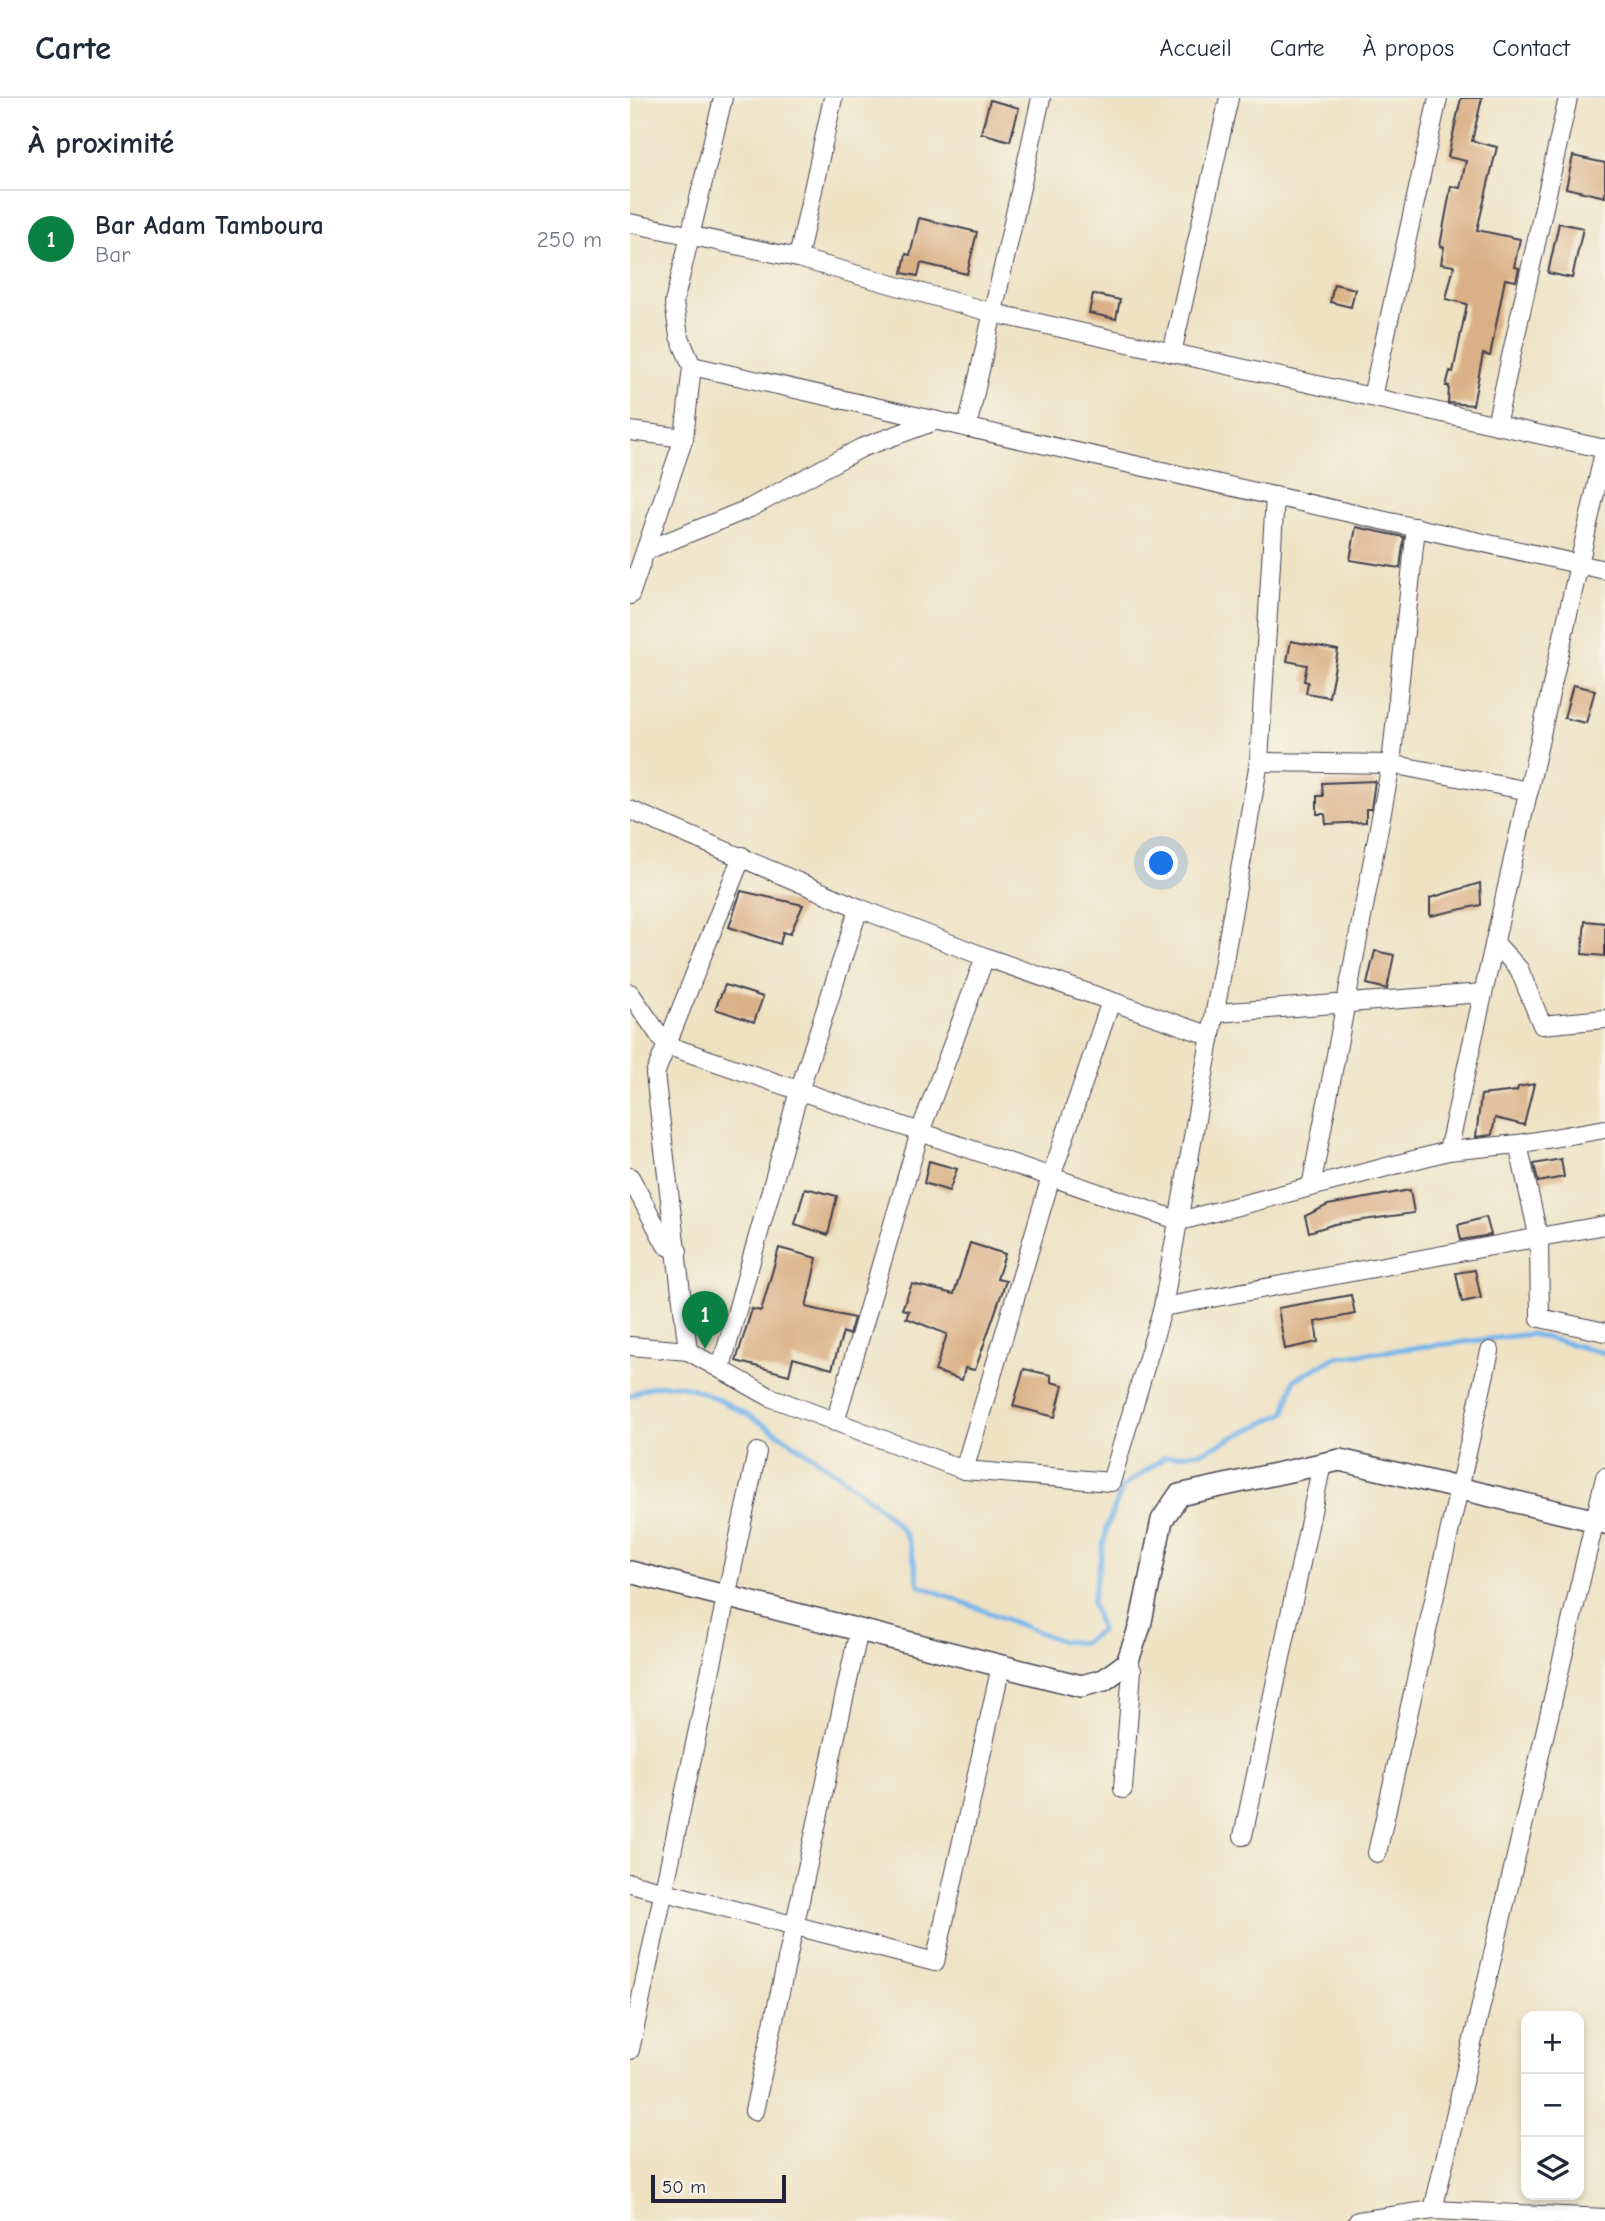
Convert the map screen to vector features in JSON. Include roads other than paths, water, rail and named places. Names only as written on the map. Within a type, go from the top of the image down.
[{"type":"street","points":[[630,594],[684,438],[692,366],[679,336],[674,303],[723,98]]},
{"type":"street","points":[[798,258],[833,98]]},
{"type":"street","points":[[967,428],[1041,98]]},
{"type":"street","points":[[1172,353],[1229,98]]},
{"type":"street","points":[[1372,397],[1438,98]]},
{"type":"street","points":[[1496,425],[1568,98]]},
{"type":"street","points":[[630,223],[798,258],[993,313],[1605,449],[1448,1152]]},
{"type":"street","points":[[692,366],[1605,570]]},
{"type":"street","points":[[645,551],[750,508],[861,448],[937,421]]},
{"type":"street","points":[[630,431],[684,438]]},
{"type":"street","points":[[630,1346],[688,1350],[770,1397],[964,1470],[1111,1482],[1163,1307],[1259,762],[1275,496]]},
{"type":"street","points":[[1311,1187],[1391,764],[1416,527]]},
{"type":"street","points":[[1259,762],[1391,764],[1529,790]]},
{"type":"street","points":[[630,810],[859,908],[985,957],[1211,1036]]},
{"type":"street","points":[[688,1350],[655,1074],[741,856]]},
{"type":"street","points":[[721,1367],[799,1090],[859,908]]},
{"type":"street","points":[[1495,943],[1519,969],[1542,1025],[1605,1019]]},
{"type":"street","points":[[835,1422],[920,1132],[985,957]]},
{"type":"street","points":[[630,993],[667,1045],[1180,1221],[1448,1152],[1518,1144],[1605,1129]]},
{"type":"street","points":[[1216,1013],[1483,993]]},
{"type":"street","points":[[964,1470],[1051,1177],[1111,1001]]},
{"type":"street","points":[[1518,1144],[1539,1239],[1540,1318],[1605,1332]]},
{"type":"street","points":[[630,1177],[666,1245],[678,1251]]},
{"type":"street","points":[[1163,1307],[1605,1225]]},
{"type":"street","points":[[1377,1853],[1490,1351]]},
{"type":"street","points":[[630,2050],[757,1452]]},
{"type":"street","points":[[630,1572],[1081,1686],[1104,1680],[1127,1663],[1140,1626],[1162,1520],[1179,1495],[1340,1460],[1600,1521]]},
{"type":"street","points":[[1243,1836],[1322,1464]]},
{"type":"street","points":[[1433,2210],[1600,1521],[1605,1477]]},
{"type":"street","points":[[754,2111],[859,1630]]},
{"type":"street","points":[[1123,1789],[1132,1670],[1127,1663]]},
{"type":"street","points":[[630,1883],[935,1962],[1001,1665]]},
{"type":"street","points":[[1358,2221],[1433,2210],[1605,2218]]},
{"type":"waterway","points":[[630,1396],[657,1386],[671,1385],[709,1395],[737,1409],[802,1449],[888,1515],[907,1538],[919,1585],[1061,1641],[1083,1643],[1101,1630],[1092,1602],[1107,1526],[1123,1487],[1165,1457],[1202,1452],[1285,1413],[1294,1380],[1336,1357],[1531,1334],[1605,1353]]},
{"type":"place","name":"Bar Adam Tamboura","points":[[705,1349]]}]
